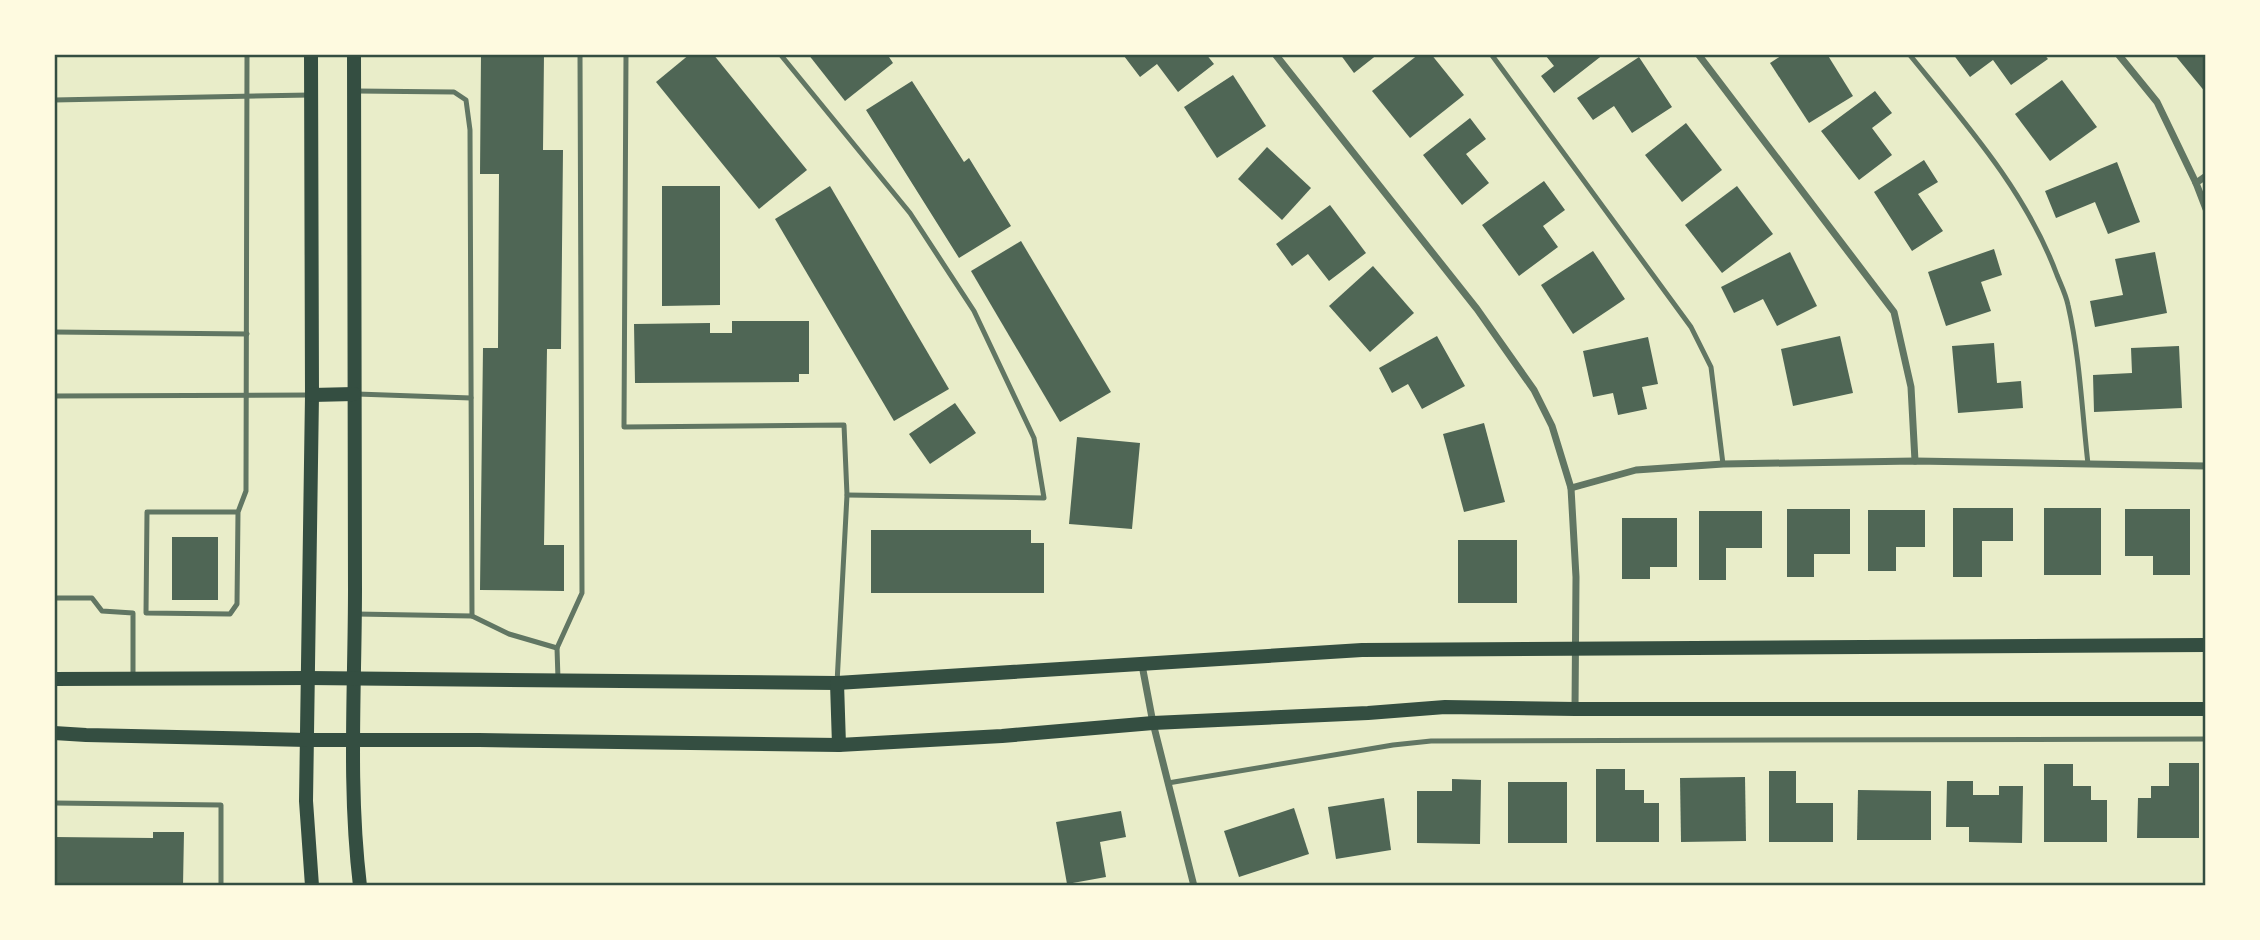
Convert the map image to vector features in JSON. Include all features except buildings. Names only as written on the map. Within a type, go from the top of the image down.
[{"type":"main road","points":[[311,54],[312,395],[306,801],[312,886]]},
{"type":"main road","points":[[354,54],[353,740],[354,839],[360,886]]},
{"type":"main road","points":[[312,395],[354,394]]},
{"type":"main road","points":[[54,679],[354,678],[836,683],[1362,650],[2206,645]]},
{"type":"main road","points":[[836,683],[839,745]]},
{"type":"main road","points":[[54,733],[307,740],[839,745],[929,741],[1153,723],[1445,707],[2206,709]]},
{"type":"street","points":[[1275,54],[1477,309],[1534,390],[1552,426],[1571,488],[1576,576],[1575,709]]},
{"type":"street","points":[[1698,54],[1894,312],[1911,387],[1915,461]]},
{"type":"street","points":[[2118,54],[2157,102],[2206,209]]},
{"type":"street","points":[[2196,183],[2206,176]]},
{"type":"street","points":[[1571,488],[1636,470],[1723,464],[1915,461],[2206,466]]},
{"type":"street","points":[[1142,665],[1153,723],[1194,886]]},
{"type":"lane","points":[[54,598],[92,598],[102,611],[134,613],[230,614],[237,604],[238,512],[246,491],[247,54]]},
{"type":"lane","points":[[558,680],[557,648],[582,593],[580,54]]},
{"type":"lane","points":[[626,54],[624,427],[844,425],[847,495],[836,683]]},
{"type":"lane","points":[[780,54],[910,213],[974,311],[1034,438],[1044,498],[847,495]]},
{"type":"lane","points":[[1491,54],[1691,327],[1711,367],[1723,464]]},
{"type":"lane","points":[[1909,54],[1970,130],[2018,196],[2049,254],[2068,303],[2077,352],[2088,464]]},
{"type":"lane","points":[[354,91],[454,92],[466,100],[470,130],[472,616]]},
{"type":"lane","points":[[54,100],[311,95]]},
{"type":"lane","points":[[54,332],[247,334]]},
{"type":"lane","points":[[354,394],[471,398]]},
{"type":"lane","points":[[54,396],[312,395]]},
{"type":"lane","points":[[146,613],[147,512],[238,512]]},
{"type":"lane","points":[[132,680],[134,613]]},
{"type":"lane","points":[[355,614],[472,616],[509,634],[557,648]]},
{"type":"lane","points":[[1168,783],[1431,741],[2206,739]]},
{"type":"lane","points":[[54,803],[220,805],[221,886]]}]
